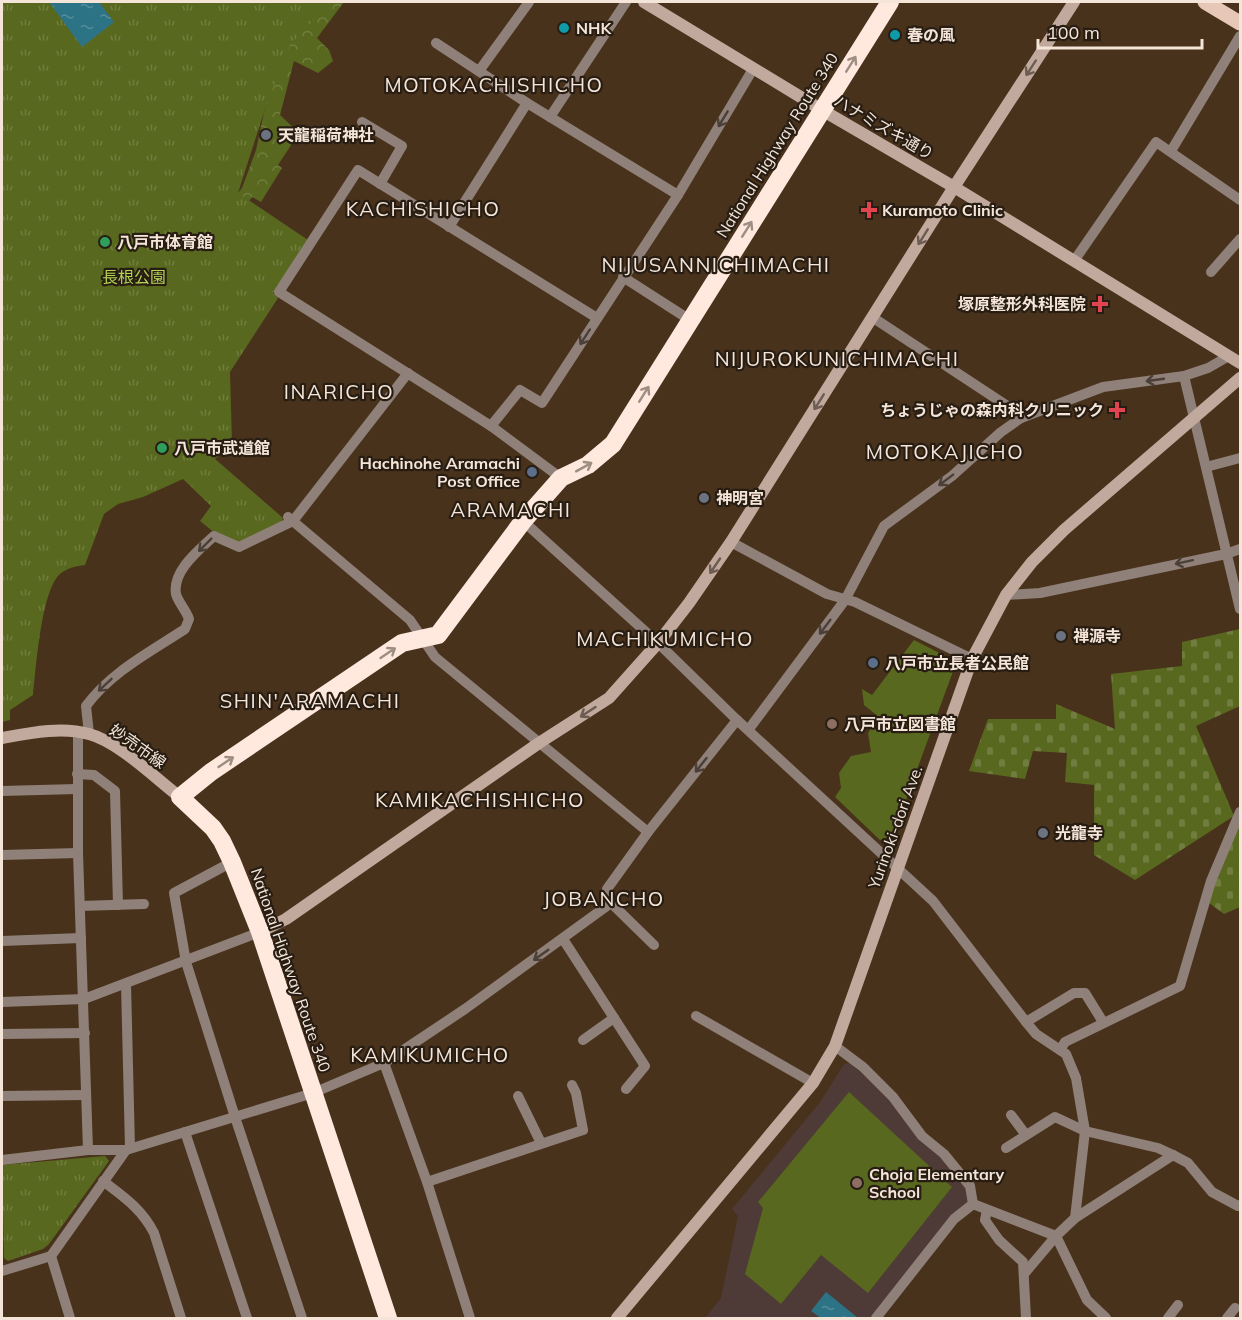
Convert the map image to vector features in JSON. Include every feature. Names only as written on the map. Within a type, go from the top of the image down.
[{"type":"highway","name":"National Highway Route 340","points":[[388,1318],[260,932],[222,842],[213,828],[180,797],[211,772],[402,643],[424,640],[438,635],[523,521],[561,478],[588,465],[613,444],[890,2]]},
{"type":"main road","points":[[1205,2],[1240,23]]},
{"type":"street","points":[[479,71],[529,2]]},
{"type":"street","points":[[550,117],[626,2]]},
{"type":"street","name":"ハナミズキ通り","points":[[644,2],[954,187],[1240,363]]},
{"type":"street","points":[[2,1002],[84,999],[186,962],[286,919],[539,743],[609,698],[658,643],[731,542],[954,187],[1074,2]]},
{"type":"street","points":[[1172,151],[1240,36]]},
{"type":"street","points":[[436,43],[527,103],[678,195]]},
{"type":"street","points":[[491,426],[520,390],[542,403],[678,195],[753,69]]},
{"type":"street","points":[[450,227],[527,103]]},
{"type":"street","points":[[362,122],[402,146],[380,184]]},
{"type":"street","points":[[1074,261],[1156,142],[1240,200]]},
{"type":"street","points":[[561,478],[491,426],[279,292],[358,170],[597,318]]},
{"type":"street","points":[[1211,272],[1240,239]]},
{"type":"street","points":[[624,277],[690,320]]},
{"type":"street","points":[[872,317],[1018,413],[1021,418]]},
{"type":"street","points":[[749,729],[845,600],[884,526],[952,476],[1001,432],[1021,418],[1103,387],[1184,376],[1208,368],[1229,356]]},
{"type":"street","points":[[88,1150],[77,789],[86,706],[95,694],[117,674],[185,629],[189,619],[176,592],[178,577],[214,536],[239,547],[291,519],[408,373]]},
{"type":"street","points":[[1184,376],[1240,609]]},
{"type":"street","name":"Yurinoki-dori Ave.","points":[[617,1318],[813,1083],[835,1046],[972,659],[1006,595],[1032,562],[1064,530],[1240,378]]},
{"type":"street","points":[[1206,467],[1240,458]]},
{"type":"street","points":[[291,519],[410,620],[435,657],[648,832]]},
{"type":"street","points":[[523,521],[658,643],[737,720],[933,901],[1036,1034],[1066,1054],[1076,1078],[1085,1131],[1075,1218]]},
{"type":"street","points":[[731,542],[827,594],[855,602],[972,659]]},
{"type":"street","points":[[1006,595],[1040,593],[1226,554],[1240,549]]},
{"type":"street","points":[[654,945],[611,903],[607,889],[648,832],[737,720]]},
{"type":"street","name":"妙売市線","points":[[2,738],[50,731],[83,733],[108,741],[180,797]]},
{"type":"street","points":[[77,774],[94,774],[115,790],[118,905]]},
{"type":"street","points":[[2,791],[77,789]]},
{"type":"street","points":[[1060,1050],[1065,1041],[1180,986],[1211,881],[1240,812]]},
{"type":"street","points":[[2,855],[78,853]]},
{"type":"street","points":[[232,862],[174,893],[186,962],[298,1317]]},
{"type":"street","points":[[2,1160],[88,1150],[128,1149],[312,1093],[384,1063],[465,1009],[611,903]]},
{"type":"street","points":[[80,906],[144,904]]},
{"type":"street","points":[[2,941],[81,938]]},
{"type":"street","points":[[563,939],[645,1066],[626,1089]]},
{"type":"street","points":[[2,1271],[51,1256],[128,1149],[126,984]]},
{"type":"street","points":[[1026,1022],[1074,993],[1085,993],[1103,1022]]},
{"type":"street","points":[[696,1016],[813,1083]]},
{"type":"street","points":[[583,1040],[614,1017]]},
{"type":"street","points":[[2,1034],[85,1033]]},
{"type":"street","points":[[835,1046],[862,1067],[893,1097],[922,1136],[944,1154],[970,1186],[973,1203]]},
{"type":"street","points":[[384,1063],[427,1182],[470,1318]]},
{"type":"street","points":[[427,1182],[584,1130],[572,1085]]},
{"type":"street","points":[[2,1096],[86,1095]]},
{"type":"street","points":[[518,1096],[541,1143]]},
{"type":"street","points":[[1011,1115],[1026,1135]]},
{"type":"street","points":[[1006,1148],[1055,1117],[1085,1131],[1158,1148],[1173,1155],[1188,1163],[1212,1192],[1240,1205]]},
{"type":"street","points":[[185,1132],[247,1318]]},
{"type":"street","points":[[1024,1274],[1056,1236],[1075,1218],[1173,1155]]},
{"type":"street","points":[[103,1181],[132,1202],[148,1221],[154,1233],[181,1318]]},
{"type":"street","points":[[973,1203],[1056,1236],[1087,1300],[1106,1318]]},
{"type":"street","points":[[876,1318],[954,1219],[973,1203]]},
{"type":"street","points":[[987,1210],[985,1220],[999,1240],[1023,1262],[1026,1318]]},
{"type":"street","points":[[51,1256],[70,1318]]},
{"type":"street","points":[[1168,1318],[1178,1305]]},
{"type":"street","points":[[1227,1318],[1235,1308]]},
{"type":"shaded area","name":"Choja Elementary School","points":[[850,1063],[888,1096],[940,1156],[969,1192],[969,1203],[872,1318],[705,1318],[721,1298],[738,1216],[732,1209],[821,1101],[844,1064]]},
{"type":"green space","name":"長根公園","points":[[2,2],[330,2],[290,45],[266,106],[238,193],[308,240],[273,293],[278,298],[230,372],[232,443],[215,459],[283,518],[281,523],[239,544],[215,533],[200,521],[211,506],[183,479],[143,497],[118,504],[104,514],[85,565],[65,571],[53,584],[40,632],[33,695],[10,710],[10,720],[2,722]]},
{"type":"green space","points":[[327,2],[344,2],[317,38],[329,50],[333,61],[318,73],[294,61],[280,115],[299,133],[278,165],[282,168],[261,202],[252,197],[228,230],[226,207],[242,188],[256,150],[266,103],[290,43]]},
{"type":"green space","points":[[1240,629],[1240,706],[1196,726],[1234,816],[1135,880],[1094,855],[1094,785],[1065,782],[1067,753],[1033,751],[1025,779],[969,771],[988,719],[1056,719],[1056,704],[1115,729],[1111,674],[1182,666],[1182,642]]},
{"type":"green space","points":[[914,640],[953,660],[955,666],[893,835],[880,840],[835,797],[841,788],[839,773],[851,756],[871,752],[868,733],[879,717],[864,705],[862,689],[872,695]]},
{"type":"green space","points":[[1240,812],[1240,907],[1224,914],[1205,900]]},
{"type":"green space","name":"Choja Elementary School","points":[[849,1092],[952,1187],[868,1293],[821,1255],[781,1304],[745,1274],[763,1208],[758,1202]]},
{"type":"green space","points":[[105,1156],[109,1161],[49,1244],[43,1249],[8,1261],[4,1258],[2,1165]]},
{"type":"water","points":[[49,2],[99,2],[114,22],[82,47]]},
{"type":"water","points":[[826,1292],[858,1318],[821,1318],[811,1311]]},
{"type":"place","name":"NHK","points":[[564,28]]},
{"type":"place","name":"春の風","points":[[895,35]]},
{"type":"place","name":"天龍稲荷神社","points":[[266,135]]},
{"type":"place","name":"Kuramoto Clinic","points":[[869,210]]},
{"type":"place","name":"八戸市体育館","points":[[105,242]]},
{"type":"place","name":"塚原整形外科医院","points":[[1100,304]]},
{"type":"place","name":"ちょうじゃの森内科クリニック","points":[[1117,410]]},
{"type":"place","name":"八戸市武道館","points":[[162,448]]},
{"type":"place","name":"Hachinohe Aramachi Post Office","points":[[532,472]]},
{"type":"place","name":"神明宮","points":[[704,498]]},
{"type":"place","name":"禅源寺","points":[[1061,636]]},
{"type":"place","name":"八戸市立長者公民館","points":[[873,663]]},
{"type":"place","name":"八戸市立図書館","points":[[832,724]]},
{"type":"place","name":"光龍寺","points":[[1043,833]]},
{"type":"place","name":"Choja Elementary School","points":[[857,1183]]},
{"type":"district","name":"MOTOKACHISHICHO","points":[[494,85]]},
{"type":"district","name":"KACHISHICHO","points":[[423,209]]},
{"type":"district","name":"NIJUSANNICHIMACHI","points":[[716,265]]},
{"type":"district","name":"NIJUROKUNICHIMACHI","points":[[837,359]]},
{"type":"district","name":"INARICHO","points":[[339,392]]},
{"type":"district","name":"MOTOKAJICHO","points":[[945,452]]},
{"type":"district","name":"ARAMACHI","points":[[511,510]]},
{"type":"district","name":"MACHIKUMICHO","points":[[665,639]]},
{"type":"district","name":"SHIN'ARAMACHI","points":[[310,701]]},
{"type":"district","name":"KAMIKACHISHICHO","points":[[480,800]]},
{"type":"district","name":"JOBANCHO","points":[[604,899]]},
{"type":"district","name":"KAMIKUMICHO","points":[[430,1055]]}]
